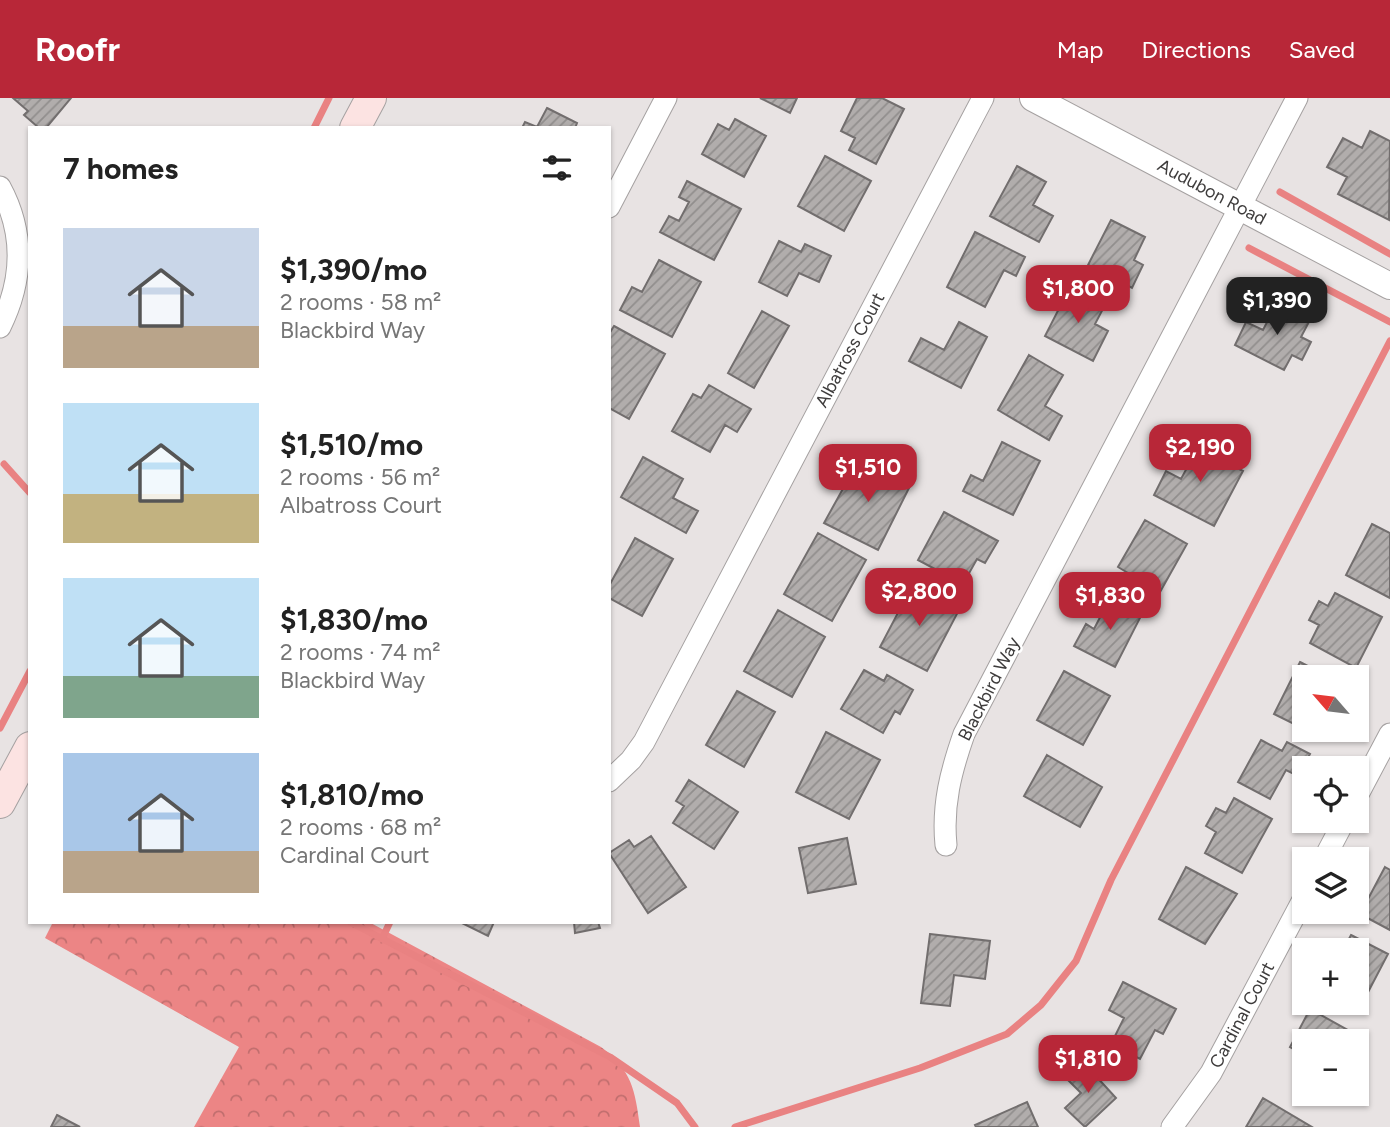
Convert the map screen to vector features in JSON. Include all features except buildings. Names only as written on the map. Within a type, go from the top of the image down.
[{"type":"main road","points":[[356,126],[371,98]]},
{"type":"main road","points":[[0,803],[28,751]]},
{"type":"street","points":[[611,202],[666,98]]},
{"type":"street","name":"Albatross Court","points":[[611,779],[631,760],[644,742],[983,98]]},
{"type":"street","name":"Audubon Road","points":[[1033,98],[1390,286]]},
{"type":"street","name":"Blackbird Way","points":[[946,845],[946,799],[950,772],[964,734],[1297,98]]},
{"type":"street","points":[[0,187],[15,225],[19,266],[16,288],[0,327]]},
{"type":"street","points":[[1369,774],[1390,734]]},
{"type":"street","name":"Cardinal Court","points":[[1171,1127],[1212,1073],[1292,921]]},
{"type":"green space","points":[[52,924],[373,924],[601,1047],[626,1073],[634,1091],[640,1127],[194,1127],[239,1047],[45,938]]},
{"type":"waterway","points":[[315,126],[329,98]]},
{"type":"waterway","points":[[1280,192],[1390,254]]},
{"type":"waterway","points":[[1249,248],[1390,322]]},
{"type":"waterway","points":[[735,1127],[920,1068],[1007,1034],[1041,1005],[1076,961],[1111,880],[1390,341]]},
{"type":"waterway","points":[[4,464],[28,491]]},
{"type":"waterway","points":[[0,728],[28,675]]},
{"type":"waterway","points":[[354,924],[610,1057],[677,1103],[695,1127]]},
{"type":"waterway","points":[[382,939],[389,924]]}]
